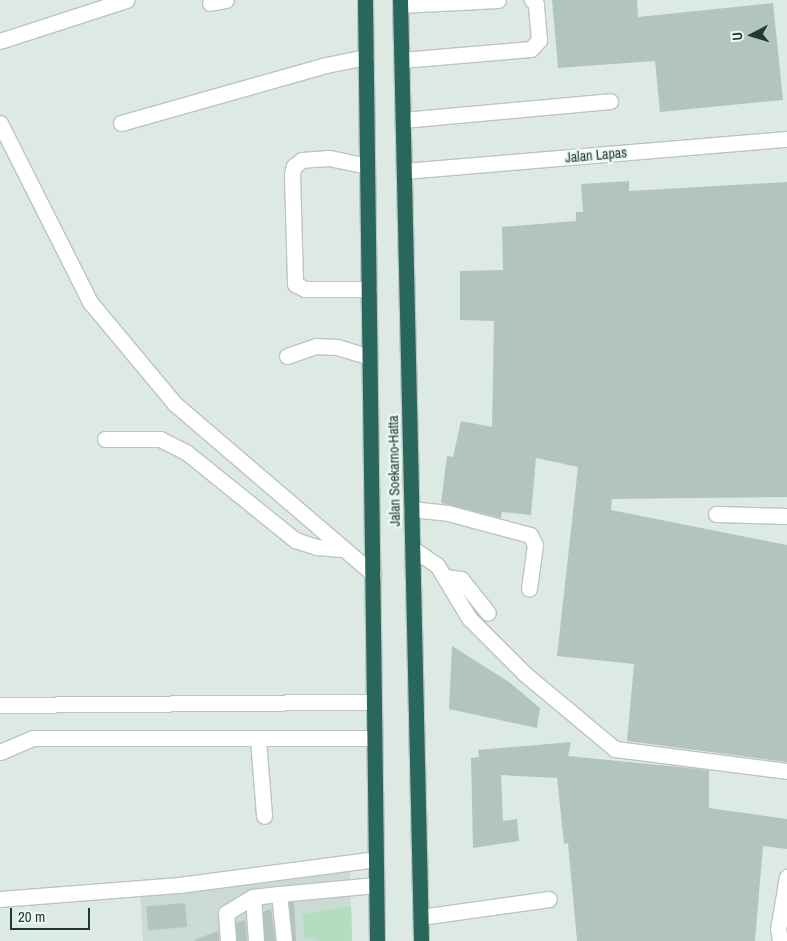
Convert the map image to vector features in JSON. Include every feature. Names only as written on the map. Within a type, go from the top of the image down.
[{"type":"highway","name":"Jalan Soekarno-Hatta","points":[[365,0],[377,941]]},
{"type":"highway","name":"Jalan Soekarno-Hatta","points":[[400,3],[421,941]]},
{"type":"street","points":[[0,41],[126,0]]},
{"type":"street","points":[[210,3],[226,0]]},
{"type":"street","points":[[400,3],[498,0]]},
{"type":"street","points":[[402,60],[532,49],[539,40],[536,4],[532,0]]},
{"type":"street","points":[[121,123],[326,65],[366,57]]},
{"type":"street","points":[[403,120],[610,101]]},
{"type":"street","points":[[0,123],[90,302],[175,404],[340,549],[373,569]]},
{"type":"street","name":"Jalan Lapas","points":[[404,171],[787,139]]},
{"type":"street","points":[[367,166],[329,158],[302,160],[294,166],[292,174],[295,284],[305,289],[369,289]]},
{"type":"street","points":[[287,356],[316,346],[337,347],[370,357]]},
{"type":"street","points":[[105,439],[160,439],[186,452],[295,540],[317,547],[340,549]]},
{"type":"street","points":[[411,509],[448,513],[530,535],[535,544],[529,589]]},
{"type":"street","points":[[716,514],[787,516]]},
{"type":"street","points":[[413,549],[437,565],[470,618],[504,653],[543,691],[614,748],[787,772]]},
{"type":"street","points":[[445,577],[461,579],[488,613]]},
{"type":"street","points":[[0,705],[374,702]]},
{"type":"street","points":[[0,752],[33,738],[374,738]]},
{"type":"street","points":[[258,739],[264,816]]},
{"type":"street","points":[[0,899],[179,884],[376,859]]},
{"type":"street","points":[[780,941],[778,929],[787,877]]},
{"type":"street","points":[[228,941],[226,913],[253,897],[376,885]]},
{"type":"street","points":[[279,894],[284,941]]},
{"type":"street","points":[[253,897],[256,941]]},
{"type":"street","points":[[421,917],[549,899]]},
{"type":"shaded area","points":[[350,869],[352,941],[143,941],[140,894]]},
{"type":"green space","points":[[351,906],[352,941],[320,941],[304,937],[303,914]]},
{"type":"building","points":[[552,0],[637,0],[638,17],[773,3],[783,100],[660,112],[655,61],[558,68]]},
{"type":"building","points":[[629,181],[629,191],[787,182],[787,497],[612,499],[611,510],[787,545],[787,762],[627,741],[634,664],[557,656],[578,467],[536,458],[531,515],[502,512],[501,518],[441,503],[447,456],[453,457],[461,421],[492,427],[494,321],[460,320],[460,271],[503,270],[502,227],[576,221],[576,212],[583,212],[581,184]]},
{"type":"building","points":[[452,646],[509,682],[540,708],[537,728],[449,709]]},
{"type":"building","points":[[571,742],[568,756],[709,770],[709,808],[787,819],[787,849],[763,846],[755,941],[577,941],[568,843],[564,844],[557,778],[501,775],[503,821],[517,819],[519,841],[473,848],[471,758],[479,757],[478,750]]},
{"type":"building","points":[[289,902],[294,902],[296,941],[293,941]]},
{"type":"building","points":[[185,903],[187,927],[148,930],[146,906]]},
{"type":"building","points":[[271,909],[275,941],[265,941],[263,912]]},
{"type":"building","points":[[245,920],[247,941],[237,941],[236,923]]},
{"type":"building","points":[[218,931],[219,941],[194,940]]}]
